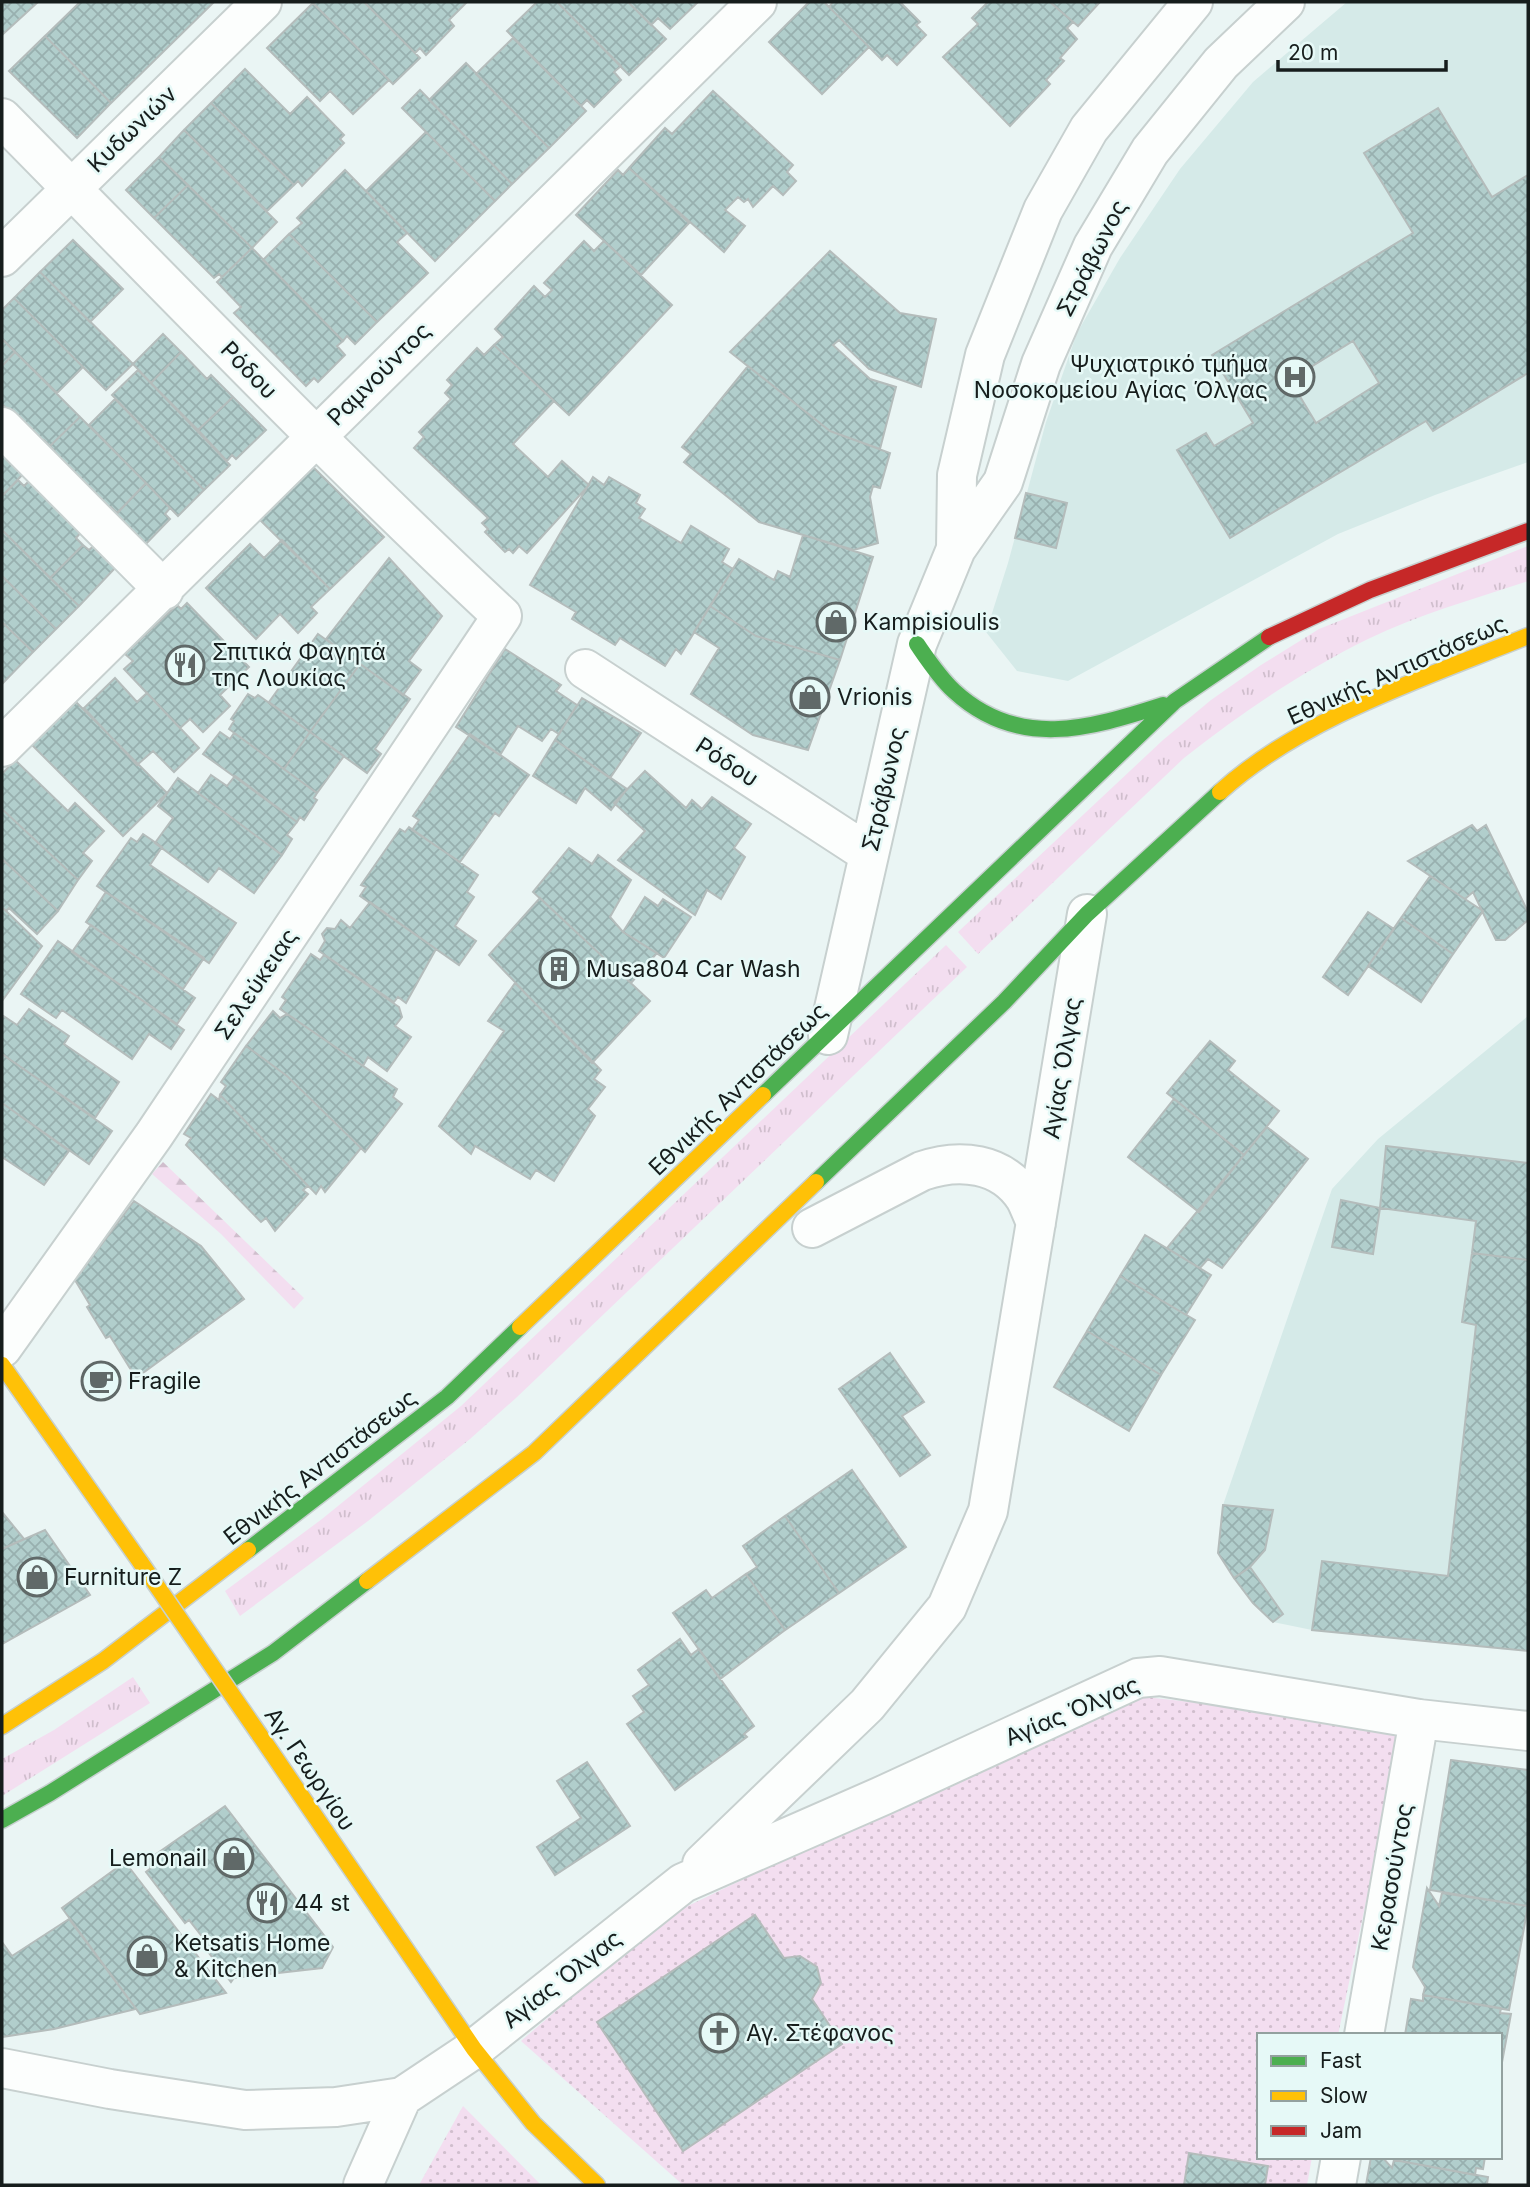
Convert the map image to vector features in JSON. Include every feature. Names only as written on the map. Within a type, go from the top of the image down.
[{"type":"main road","name":"Εθνικής Αντιστάσεως","points":[[2,1726],[103,1661],[447,1397],[1175,701],[1271,636],[1370,590],[1528,531]]},
{"type":"main road","name":"Εθνικής Αντιστάσεως","points":[[2,1820],[50,1793],[272,1653],[534,1453],[1004,1002],[1087,914],[1234,779],[1302,734],[1379,697],[1528,636]]},
{"type":"main road","points":[[917,644],[949,687],[986,715],[1014,728],[1046,732],[1110,723],[1175,701]]},
{"type":"main road","name":"Αγ. Γεωργίου","points":[[2,1365],[474,2049],[533,2123],[597,2185]]},
{"type":"street","name":"Ραμνούντος","points":[[2,747],[757,2]]},
{"type":"street","name":"Στράβωνος","points":[[956,549],[957,475],[985,355],[1043,210],[1089,129],[1174,21],[1193,2]]},
{"type":"street","name":"Στράβωνος","points":[[828,1035],[917,644],[956,549],[1003,482],[1041,364],[1093,246],[1150,151],[1221,63],[1285,2]]},
{"type":"street","name":"Κυδωνιών","points":[[2,257],[72,189],[245,7]]},
{"type":"street","name":"Ρόδου","points":[[2,118],[315,437],[407,528],[502,616]]},
{"type":"street","points":[[2,427],[164,590]]},
{"type":"street","name":"Σελεύκειας","points":[[2,1348],[147,1146],[502,616]]},
{"type":"street","name":"Ρόδου","points":[[585,669],[869,854]]},
{"type":"street","name":"Αγίας Όλγας","points":[[402,2097],[474,2049],[683,1883],[867,1705],[947,1607],[988,1511],[1087,914]]},
{"type":"street","points":[[812,1228],[922,1171],[941,1165],[979,1166],[996,1170],[1011,1181],[1024,1197],[1036,1223]]},
{"type":"street","name":"Αγίας Όλγας","points":[[683,1883],[884,1795],[1138,1678],[1160,1676],[1419,1718],[1528,1731]]},
{"type":"street","name":"Κερασούντος","points":[[1364,2033],[1419,1718]]},
{"type":"street","points":[[2,2068],[110,2089],[245,2110],[336,2107],[402,2097]]},
{"type":"street","points":[[363,2185],[402,2097]]},
{"type":"street","points":[[1336,2185],[1341,2159]]},
{"type":"shaded area","name":"Ψυχιατρικό τμήμα Νοσοκομείου Αγίας Όλγας","points":[[1347,2],[1528,2],[1528,462],[1338,534],[1068,681],[1017,671],[986,632],[1008,563],[1046,422],[1077,333],[1120,258],[1180,169],[1253,82]]},
{"type":"shaded area","points":[[1528,1016],[1528,1651],[1312,1630],[1273,1622],[1253,1603],[1218,1553],[1223,1505],[1332,1189],[1378,1139]]},
{"type":"green space","points":[[1528,546],[1528,581],[1427,614],[1368,639],[1296,679],[1206,741],[1184,758],[978,954],[958,932],[1163,740],[1211,700],[1261,665],[1319,629]]},
{"type":"green space","points":[[946,945],[967,967],[516,1398],[470,1439],[368,1521],[240,1616],[225,1591],[322,1519],[461,1406]]},
{"type":"green space","points":[[163,1162],[304,1298],[294,1309],[221,1234],[152,1174]]},
{"type":"green space","points":[[133,1677],[150,1703],[2,1796],[2,1759],[54,1730]]},
{"type":"green space","points":[[1126,1695],[1403,1725],[1338,2033],[1257,2033],[1257,2159],[1312,2159],[1307,2185],[683,2185],[521,2041],[665,1917]]},
{"type":"green space","points":[[463,2106],[541,2185],[419,2185]]},
{"type":"building","points":[[2,2],[38,2],[2,35]]},
{"type":"building","points":[[80,2],[214,2],[111,103],[45,36]]},
{"type":"building","points":[[314,2],[364,2],[420,58],[393,84]]},
{"type":"building","points":[[364,2],[467,2],[449,20],[454,26],[426,55],[420,48],[415,53]]},
{"type":"building","points":[[537,2],[557,2],[621,66],[614,72],[621,80],[594,107],[587,100],[581,106],[507,31]]},
{"type":"building","points":[[557,2],[628,2],[666,39],[629,75]]},
{"type":"building","points":[[628,2],[698,2],[670,29],[658,18],[651,25]]},
{"type":"building","points":[[809,2],[824,2],[869,47],[822,94],[769,42]]},
{"type":"building","points":[[833,2],[900,2],[920,22],[916,25],[926,35],[897,65],[887,55],[882,60],[829,7]]},
{"type":"building","points":[[988,2],[1050,2],[1073,22],[1067,28],[1077,39],[1060,58],[1064,61],[1046,80],[1050,84],[1010,126],[943,57],[978,24],[972,18]]},
{"type":"building","points":[[1050,2],[1100,2],[1078,26]]},
{"type":"building","points":[[313,3],[389,80],[353,114],[330,91],[320,101],[267,48]]},
{"type":"building","points":[[45,36],[111,103],[77,138],[9,71]]},
{"type":"building","points":[[513,38],[586,111],[549,148],[476,74]]},
{"type":"building","points":[[466,63],[549,148],[512,184],[429,100]]},
{"type":"building","points":[[245,69],[290,114],[307,97],[344,135],[340,139],[344,143],[302,186],[298,181],[294,185],[211,103]]},
{"type":"building","points":[[420,90],[512,184],[495,201],[402,108]]},
{"type":"building","points":[[713,91],[793,165],[787,172],[796,181],[783,195],[773,186],[753,207],[748,199],[744,202],[738,197],[725,210],[745,226],[724,252],[629,168],[665,128],[672,134]]},
{"type":"building","points":[[211,103],[294,185],[267,211],[184,130]]},
{"type":"building","points":[[1438,108],[1492,197],[1528,175],[1528,373],[1433,431],[1426,421],[1230,538],[1177,450],[1206,433],[1214,446],[1253,423],[1212,355],[1413,233],[1364,153]],"holes":[[[1353,341],[1379,383],[1316,423],[1290,380]]]},
{"type":"building","points":[[184,130],[277,222],[252,248],[159,157]]},
{"type":"building","points":[[426,132],[495,201],[435,261],[366,191]]},
{"type":"building","points":[[159,157],[188,185],[154,218],[126,190]]},
{"type":"building","points":[[629,168],[689,223],[641,275],[576,215],[618,170],[623,175]]},
{"type":"building","points":[[345,170],[407,233],[397,242],[428,273],[377,322],[289,234],[302,223],[297,218]]},
{"type":"building","points":[[188,185],[252,248],[222,277],[219,274],[214,278],[154,218]]},
{"type":"building","points":[[289,234],[377,322],[355,344],[347,336],[343,341],[263,260]]},
{"type":"building","points":[[73,240],[123,289],[90,322],[40,272]]},
{"type":"building","points":[[584,241],[594,251],[604,241],[672,305],[569,415],[494,345],[503,337],[495,329],[534,286],[545,297],[552,290],[544,283]]},
{"type":"building","points":[[252,248],[343,341],[337,346],[345,355],[318,382],[314,378],[306,386],[234,313],[241,307],[217,282]]},
{"type":"building","points":[[830,251],[900,313],[936,319],[921,387],[869,369],[839,340],[833,345],[870,379],[896,387],[880,449],[830,431],[730,352]]},
{"type":"building","points":[[40,272],[133,364],[106,390],[14,298]]},
{"type":"building","points":[[14,298],[83,367],[57,393],[2,339],[2,310]]},
{"type":"building","points":[[163,334],[181,352],[151,383],[133,364]]},
{"type":"building","points":[[2,339],[15,352],[2,366]]},
{"type":"building","points":[[494,345],[554,401],[513,444],[548,477],[562,461],[589,485],[527,553],[519,546],[513,553],[509,549],[505,552],[485,532],[488,529],[482,523],[488,518],[414,448],[424,437],[419,432],[451,399],[445,393],[452,385],[447,380],[477,348],[484,355]]},
{"type":"building","points":[[15,352],[80,417],[50,446],[44,440],[41,443],[2,404],[2,366]]},
{"type":"building","points":[[181,352],[207,379],[211,375],[233,397],[198,430],[151,383]]},
{"type":"building","points":[[748,366],[830,431],[890,453],[880,488],[873,486],[870,497],[878,543],[854,550],[759,522],[684,462],[691,454],[682,447]]},
{"type":"building","points":[[138,370],[230,465],[204,490],[112,395]]},
{"type":"building","points":[[233,397],[266,430],[236,459],[232,455],[227,461],[198,430]]},
{"type":"building","points":[[115,399],[204,490],[178,516],[89,425]]},
{"type":"building","points":[[80,417],[146,483],[117,513],[111,507],[105,513],[50,458],[56,453],[50,446]]},
{"type":"building","points":[[2,445],[27,470],[2,496]]},
{"type":"building","points":[[311,465],[384,537],[330,589],[258,518]]},
{"type":"building","points":[[593,477],[604,485],[609,477],[640,495],[636,503],[645,509],[639,518],[681,543],[691,526],[729,549],[722,562],[733,569],[681,654],[676,649],[665,666],[620,638],[615,645],[572,619],[576,612],[530,585]]},
{"type":"building","points":[[18,480],[24,486],[30,480],[82,531],[76,538],[83,545],[50,578],[2,530],[2,496]]},
{"type":"building","points":[[146,483],[170,508],[165,514],[170,519],[140,550],[110,521]]},
{"type":"building","points":[[1026,493],[1067,503],[1056,548],[1015,538]]},
{"type":"building","points":[[2,530],[79,606],[56,629],[2,576]]},
{"type":"building","points":[[803,535],[873,557],[840,660],[756,636],[710,606],[739,559],[774,580],[778,571],[790,577]]},
{"type":"building","points":[[282,540],[330,589],[311,607],[317,613],[298,633],[280,614],[256,639],[206,588],[250,544],[264,558]]},
{"type":"building","points":[[96,544],[117,566],[79,606],[50,578],[83,545],[89,550]]},
{"type":"building","points":[[389,558],[442,616],[409,661],[421,670],[403,695],[326,639]]},
{"type":"building","points":[[2,576],[56,629],[33,652],[2,622]]},
{"type":"building","points":[[187,603],[249,667],[220,695],[230,706],[203,732],[190,719],[180,728],[124,669],[133,661],[125,654],[177,605],[181,609]]},
{"type":"building","points":[[710,606],[756,636],[840,660],[808,750],[753,735],[691,694],[719,648],[694,632]]},
{"type":"building","points":[[2,622],[33,652],[2,684]]},
{"type":"building","points":[[318,634],[360,664],[310,732],[269,702]]},
{"type":"building","points":[[505,649],[561,685],[556,691],[577,705],[559,734],[551,729],[542,741],[518,726],[500,755],[456,727]]},
{"type":"building","points":[[360,664],[410,699],[375,749],[381,754],[367,773],[310,732]]},
{"type":"building","points":[[115,678],[137,702],[147,693],[199,748],[174,772],[153,751],[137,765],[84,708]]},
{"type":"building","points":[[248,694],[255,698],[258,695],[310,732],[284,769],[229,729],[234,721],[231,719]]},
{"type":"building","points":[[582,698],[641,733],[610,778],[555,740]]},
{"type":"building","points":[[75,701],[167,793],[123,836],[32,745]]},
{"type":"building","points":[[220,732],[230,739],[234,733],[317,793],[314,798],[317,800],[304,820],[300,817],[297,822],[203,754]]},
{"type":"building","points":[[310,732],[344,756],[317,793],[284,769]]},
{"type":"building","points":[[470,734],[529,775],[499,816],[495,813],[460,862],[412,830],[419,820],[413,816]]},
{"type":"building","points":[[555,740],[627,789],[611,810],[585,788],[576,803],[533,776]]},
{"type":"building","points":[[15,760],[68,811],[75,803],[104,831],[83,853],[92,861],[78,880],[2,809],[2,774]]},
{"type":"building","points":[[645,771],[686,808],[692,800],[702,809],[712,797],[751,824],[734,848],[745,857],[721,899],[707,890],[695,915],[618,860],[645,831],[614,803]]},
{"type":"building","points":[[211,775],[227,786],[235,776],[297,822],[287,835],[292,839],[282,855],[198,793]]},
{"type":"building","points":[[178,778],[282,855],[254,893],[219,868],[208,882],[155,843],[173,818],[158,806]]},
{"type":"building","points":[[2,809],[78,880],[58,911],[2,859]]},
{"type":"building","points":[[1472,825],[1477,831],[1486,825],[1528,912],[1528,920],[1505,940],[1496,940],[1473,892],[1465,899],[1408,861]]},
{"type":"building","points":[[409,827],[478,875],[467,892],[474,897],[455,926],[476,941],[459,965],[360,896],[366,887],[361,885],[400,829],[405,832]]},
{"type":"building","points":[[143,834],[162,847],[150,865],[236,923],[209,963],[97,886],[131,838],[137,842]]},
{"type":"building","points":[[569,848],[592,864],[598,855],[631,880],[610,917],[623,932],[657,953],[631,983],[533,892]]},
{"type":"building","points":[[2,859],[58,911],[37,934],[9,908],[6,911],[2,907]]},
{"type":"building","points":[[1430,876],[1483,911],[1453,954],[1401,918]]},
{"type":"building","points":[[106,892],[204,958],[183,989],[86,922]]},
{"type":"building","points":[[645,897],[658,906],[663,899],[691,917],[664,958],[623,932]]},
{"type":"building","name":"Musa804 Car Wash","points":[[540,898],[650,1001],[592,1063],[489,955]]},
{"type":"building","points":[[370,902],[436,949],[406,1003],[398,997],[394,1002],[319,951],[325,941],[322,934],[327,928],[335,929],[341,920],[350,928]]},
{"type":"building","points":[[2,907],[42,946],[2,1001]]},
{"type":"building","points":[[1368,912],[1394,929],[1348,995],[1323,977]]},
{"type":"building","points":[[1401,918],[1453,954],[1421,1002],[1368,966]]},
{"type":"building","points":[[91,925],[195,998],[177,1024],[72,952]]},
{"type":"building","points":[[58,941],[184,1030],[171,1049],[149,1034],[132,1059],[62,1010],[56,1018],[21,994]]},
{"type":"building","points":[[311,954],[320,960],[324,955],[399,1007],[402,1017],[395,1026],[411,1037],[387,1071],[368,1057],[363,1066],[280,1009],[286,1000],[282,997]]},
{"type":"building","points":[[515,983],[601,1070],[594,1079],[605,1087],[588,1109],[595,1116],[554,1181],[536,1170],[530,1179],[475,1146],[471,1154],[439,1126],[504,1031],[488,1021]]},
{"type":"building","points":[[29,1009],[69,1036],[64,1044],[119,1082],[95,1118],[2,1054],[2,1015],[17,1025]]},
{"type":"building","points":[[273,1011],[280,1018],[287,1014],[397,1089],[393,1097],[402,1104],[365,1152],[287,1076],[246,1046]]},
{"type":"building","points":[[1210,1041],[1235,1061],[1228,1070],[1279,1111],[1244,1155],[1167,1093]]},
{"type":"building","points":[[246,1046],[287,1076],[361,1148],[325,1192],[321,1186],[316,1194],[220,1095],[226,1086],[221,1082]]},
{"type":"building","points":[[2,1054],[112,1131],[89,1164],[2,1103]]},
{"type":"building","points":[[211,1094],[219,1100],[220,1095],[308,1186],[303,1190],[308,1194],[275,1231],[266,1218],[261,1222],[186,1145],[191,1138],[184,1134]]},
{"type":"building","points":[[1174,1099],[1244,1155],[1199,1212],[1128,1157]]},
{"type":"building","points":[[2,1103],[69,1151],[44,1185],[2,1157]]},
{"type":"building","points":[[1267,1127],[1308,1159],[1222,1268],[1208,1259],[1200,1268],[1167,1248]]},
{"type":"building","points":[[1386,1146],[1528,1163],[1528,1260],[1472,1253],[1476,1221],[1380,1208]]},
{"type":"building","points":[[1341,1200],[1380,1208],[1373,1254],[1332,1247]]},
{"type":"building","points":[[134,1201],[201,1246],[244,1299],[136,1378],[110,1336],[106,1338],[87,1307],[90,1305],[75,1280]]},
{"type":"building","points":[[1145,1235],[1211,1275],[1186,1315],[1120,1276]]},
{"type":"building","points":[[1472,1253],[1528,1260],[1528,1651],[1312,1630],[1322,1561],[1448,1576],[1476,1325],[1462,1322]]},
{"type":"building","points":[[1120,1276],[1195,1320],[1161,1375],[1087,1331]]},
{"type":"building","points":[[1087,1331],[1161,1375],[1129,1431],[1054,1387]]},
{"type":"building","points":[[890,1353],[924,1402],[902,1416],[930,1455],[900,1476],[839,1389]]},
{"type":"building","points":[[852,1470],[906,1547],[839,1593],[785,1516]]},
{"type":"building","points":[[1223,1505],[1273,1510],[1265,1550],[1250,1567],[1234,1578],[1218,1553]]},
{"type":"building","points":[[2,1512],[24,1539],[2,1549]]},
{"type":"building","points":[[785,1516],[839,1593],[785,1630],[746,1574],[757,1567],[743,1546]]},
{"type":"building","points":[[45,1530],[90,1595],[2,1644],[2,1549]]},
{"type":"building","points":[[1250,1567],[1283,1614],[1273,1622],[1253,1603],[1234,1578]]},
{"type":"building","points":[[746,1574],[785,1630],[720,1679],[673,1613],[706,1590],[712,1598]]},
{"type":"building","points":[[680,1639],[691,1655],[699,1649],[754,1726],[744,1734],[747,1737],[675,1790],[627,1724],[644,1712],[633,1696],[649,1685],[638,1670]]},
{"type":"building","points":[[1451,1760],[1528,1770],[1528,1906],[1430,1890]]},
{"type":"building","points":[[587,1762],[630,1826],[555,1875],[537,1847],[581,1818],[557,1781]]},
{"type":"building","points":[[225,1806],[333,1947],[322,1968],[234,1978],[231,1982],[203,1945],[207,1943],[189,1920],[185,1923],[146,1872],[151,1868],[145,1862]]},
{"type":"building","name":"Ketsatis Home & Kitchen","points":[[125,1862],[226,1993],[140,2014],[62,1908]]},
{"type":"building","points":[[1427,1888],[1439,1906],[1442,1893],[1528,1906],[1509,2010],[1423,1995],[1425,1987],[1413,1967]]},
{"type":"building","name":"Αγ. Στέφανος","points":[[755,1915],[784,1958],[800,1956],[817,1967],[821,1983],[812,1999],[842,2044],[683,2151],[597,2022]]},
{"type":"building","points":[[69,1919],[136,2009],[54,2029],[2,2037],[2,1942],[12,1956]]},
{"type":"building","points":[[1423,1995],[1501,2008],[1500,2013],[1511,2014],[1502,2062],[1502,2033],[1405,2033],[1411,1999],[1423,2001]]},
{"type":"building","points":[[1189,2153],[1268,2166],[1265,2185],[1184,2185]]},
{"type":"building","points":[[1371,2159],[1384,2159],[1392,2168],[1394,2160],[1488,2177],[1487,2184],[1492,2185],[1366,2185]]},
{"type":"building","points":[[1485,2159],[1483,2169],[1476,2168],[1475,2175],[1394,2160]]},
{"type":"traffic: fast","points":[[763,1095],[1175,701],[1269,637]]},
{"type":"traffic: fast","points":[[917,644],[954,691],[978,710],[1029,728],[1081,727],[1163,705]]},
{"type":"traffic: fast","points":[[816,1182],[1004,1002],[1087,914],[1220,792]]},
{"type":"traffic: fast","points":[[248,1550],[447,1397],[520,1327]]},
{"type":"traffic: fast","points":[[2,1820],[50,1793],[273,1653],[367,1581]]},
{"type":"traffic: slow","points":[[1220,792],[1252,766],[1326,721],[1408,684],[1528,636]]},
{"type":"traffic: slow","points":[[520,1327],[763,1095]]},
{"type":"traffic: slow","points":[[367,1581],[534,1453],[816,1182]]},
{"type":"traffic: slow","points":[[2,1365],[141,1563]]},
{"type":"traffic: slow","points":[[2,1726],[103,1661],[248,1550]]},
{"type":"traffic: slow","points":[[141,1563],[259,1734]]},
{"type":"traffic: slow","points":[[259,1734],[474,2049],[533,2123],[597,2185]]},
{"type":"traffic: jam","points":[[1269,637],[1370,590],[1528,531]]},
{"type":"place","name":"Ψυχιατρικό τμήμα Νοσοκομείου Αγίας Όλγας","points":[[1295,377]]},
{"type":"place","name":"Kampisioulis","points":[[836,622]]},
{"type":"place","name":"Σπιτικά Φαγητά της Λουκίας","points":[[185,665]]},
{"type":"place","name":"Vrionis","points":[[810,697]]},
{"type":"place","name":"Musa804 Car Wash","points":[[559,969]]},
{"type":"place","name":"Fragile","points":[[101,1381]]},
{"type":"place","name":"Furniture Z","points":[[37,1577]]},
{"type":"place","name":"Lemonail","points":[[234,1858]]},
{"type":"place","name":"44 st","points":[[267,1903]]},
{"type":"place","name":"Ketsatis Home & Kitchen","points":[[147,1956]]},
{"type":"place","name":"Αγ. Στέφανος","points":[[719,2033]]}]
